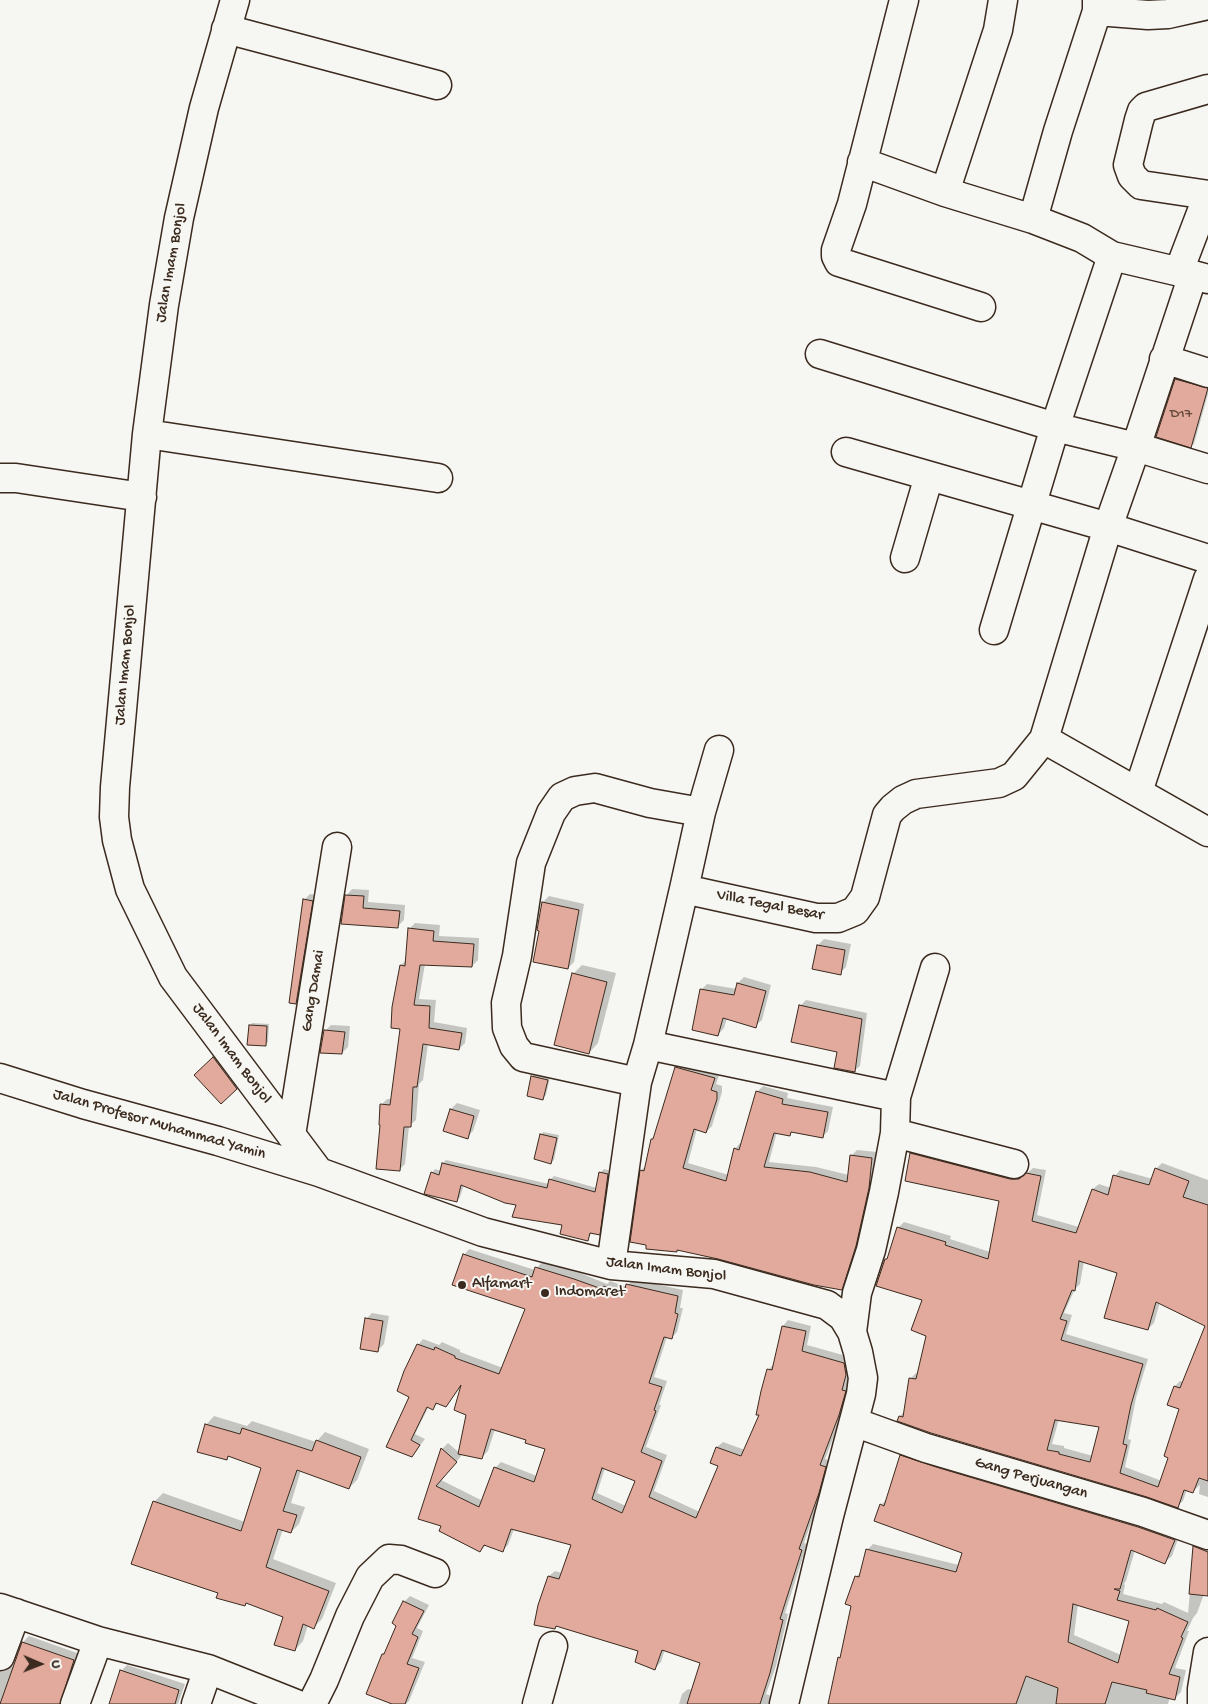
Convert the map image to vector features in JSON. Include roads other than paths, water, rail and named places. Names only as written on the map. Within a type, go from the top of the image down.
[{"type":"street","name":"Jalan Imam Bonjol","points":[[235,0],[204,108],[179,218],[164,305],[147,434],[115,787],[114,817],[117,840],[130,889],[173,976],[319,1172],[483,1232],[611,1265],[714,1274],[827,1305],[843,1317],[852,1332],[858,1352],[863,1378],[861,1394],[829,1516],[784,1704]]},
{"type":"street","points":[[904,0],[852,204],[836,250],[836,256],[839,262],[981,307]]},
{"type":"street","points":[[945,192],[998,30],[1003,0]]},
{"type":"street","points":[[1033,219],[1097,6],[1148,15],[1168,14],[1208,5]]},
{"type":"street","points":[[226,29],[437,85]]},
{"type":"street","points":[[1208,89],[1151,106],[1142,111],[1128,165],[1132,176],[1141,185],[1208,195],[1193,275],[1108,526],[1044,739],[1208,832]]},
{"type":"street","points":[[862,162],[945,192],[1033,219],[1082,238],[1112,256],[1193,275]]},
{"type":"street","points":[[994,630],[1055,427],[1112,256]]},
{"type":"street","points":[[820,354],[1055,427],[1136,447],[1208,469]]},
{"type":"street","points":[[1164,360],[1208,373]]},
{"type":"street","points":[[147,434],[438,478]]},
{"type":"street","points":[[846,452],[1108,526],[1208,559]]},
{"type":"street","points":[[906,558],[929,476]]},
{"type":"street","points":[[0,478],[16,478],[142,497]]},
{"type":"street","points":[[1138,792],[1208,579]]},
{"type":"street","name":"Villa Tegal Besar","points":[[684,889],[816,918],[838,918],[855,911],[865,897],[887,815],[893,808],[903,800],[916,794],[999,783],[1014,776],[1044,739]]},
{"type":"street","points":[[611,1265],[637,1082],[648,1046],[701,812],[719,750]]},
{"type":"street","points":[[637,1082],[524,1057],[514,1046],[507,1028],[506,1003],[520,940],[531,863],[551,813],[562,796],[575,791],[595,788],[650,803],[701,812]]},
{"type":"street","name":"Gang Damai","points":[[291,1135],[337,847]]},
{"type":"street","points":[[852,1332],[857,1294],[871,1250],[884,1192],[895,1133],[896,1097],[935,968]]},
{"type":"street","points":[[648,1046],[896,1097]]},
{"type":"street","name":"Jalan Profesor Muhammad Yamin","points":[[0,1078],[319,1172]]},
{"type":"street","points":[[895,1133],[1014,1164]]},
{"type":"street","name":"Gang Perjuangan","points":[[854,1422],[926,1448],[1143,1512],[1208,1535]]},
{"type":"street","points":[[312,1704],[324,1680],[350,1616],[370,1576],[389,1559],[402,1560],[434,1573]]},
{"type":"street","points":[[0,1656],[8,1610],[98,1641],[208,1669],[296,1704]]},
{"type":"street","points":[[75,1704],[98,1641]]},
{"type":"street","points":[[537,1704],[553,1646]]},
{"type":"street","points":[[1202,1704],[1202,1689],[1208,1652]]},
{"type":"street","points":[[196,1704],[208,1669]]},
{"type":"place","name":"Alfamart","points":[[462,1285]]},
{"type":"place","name":"Indomaret","points":[[545,1293]]}]
